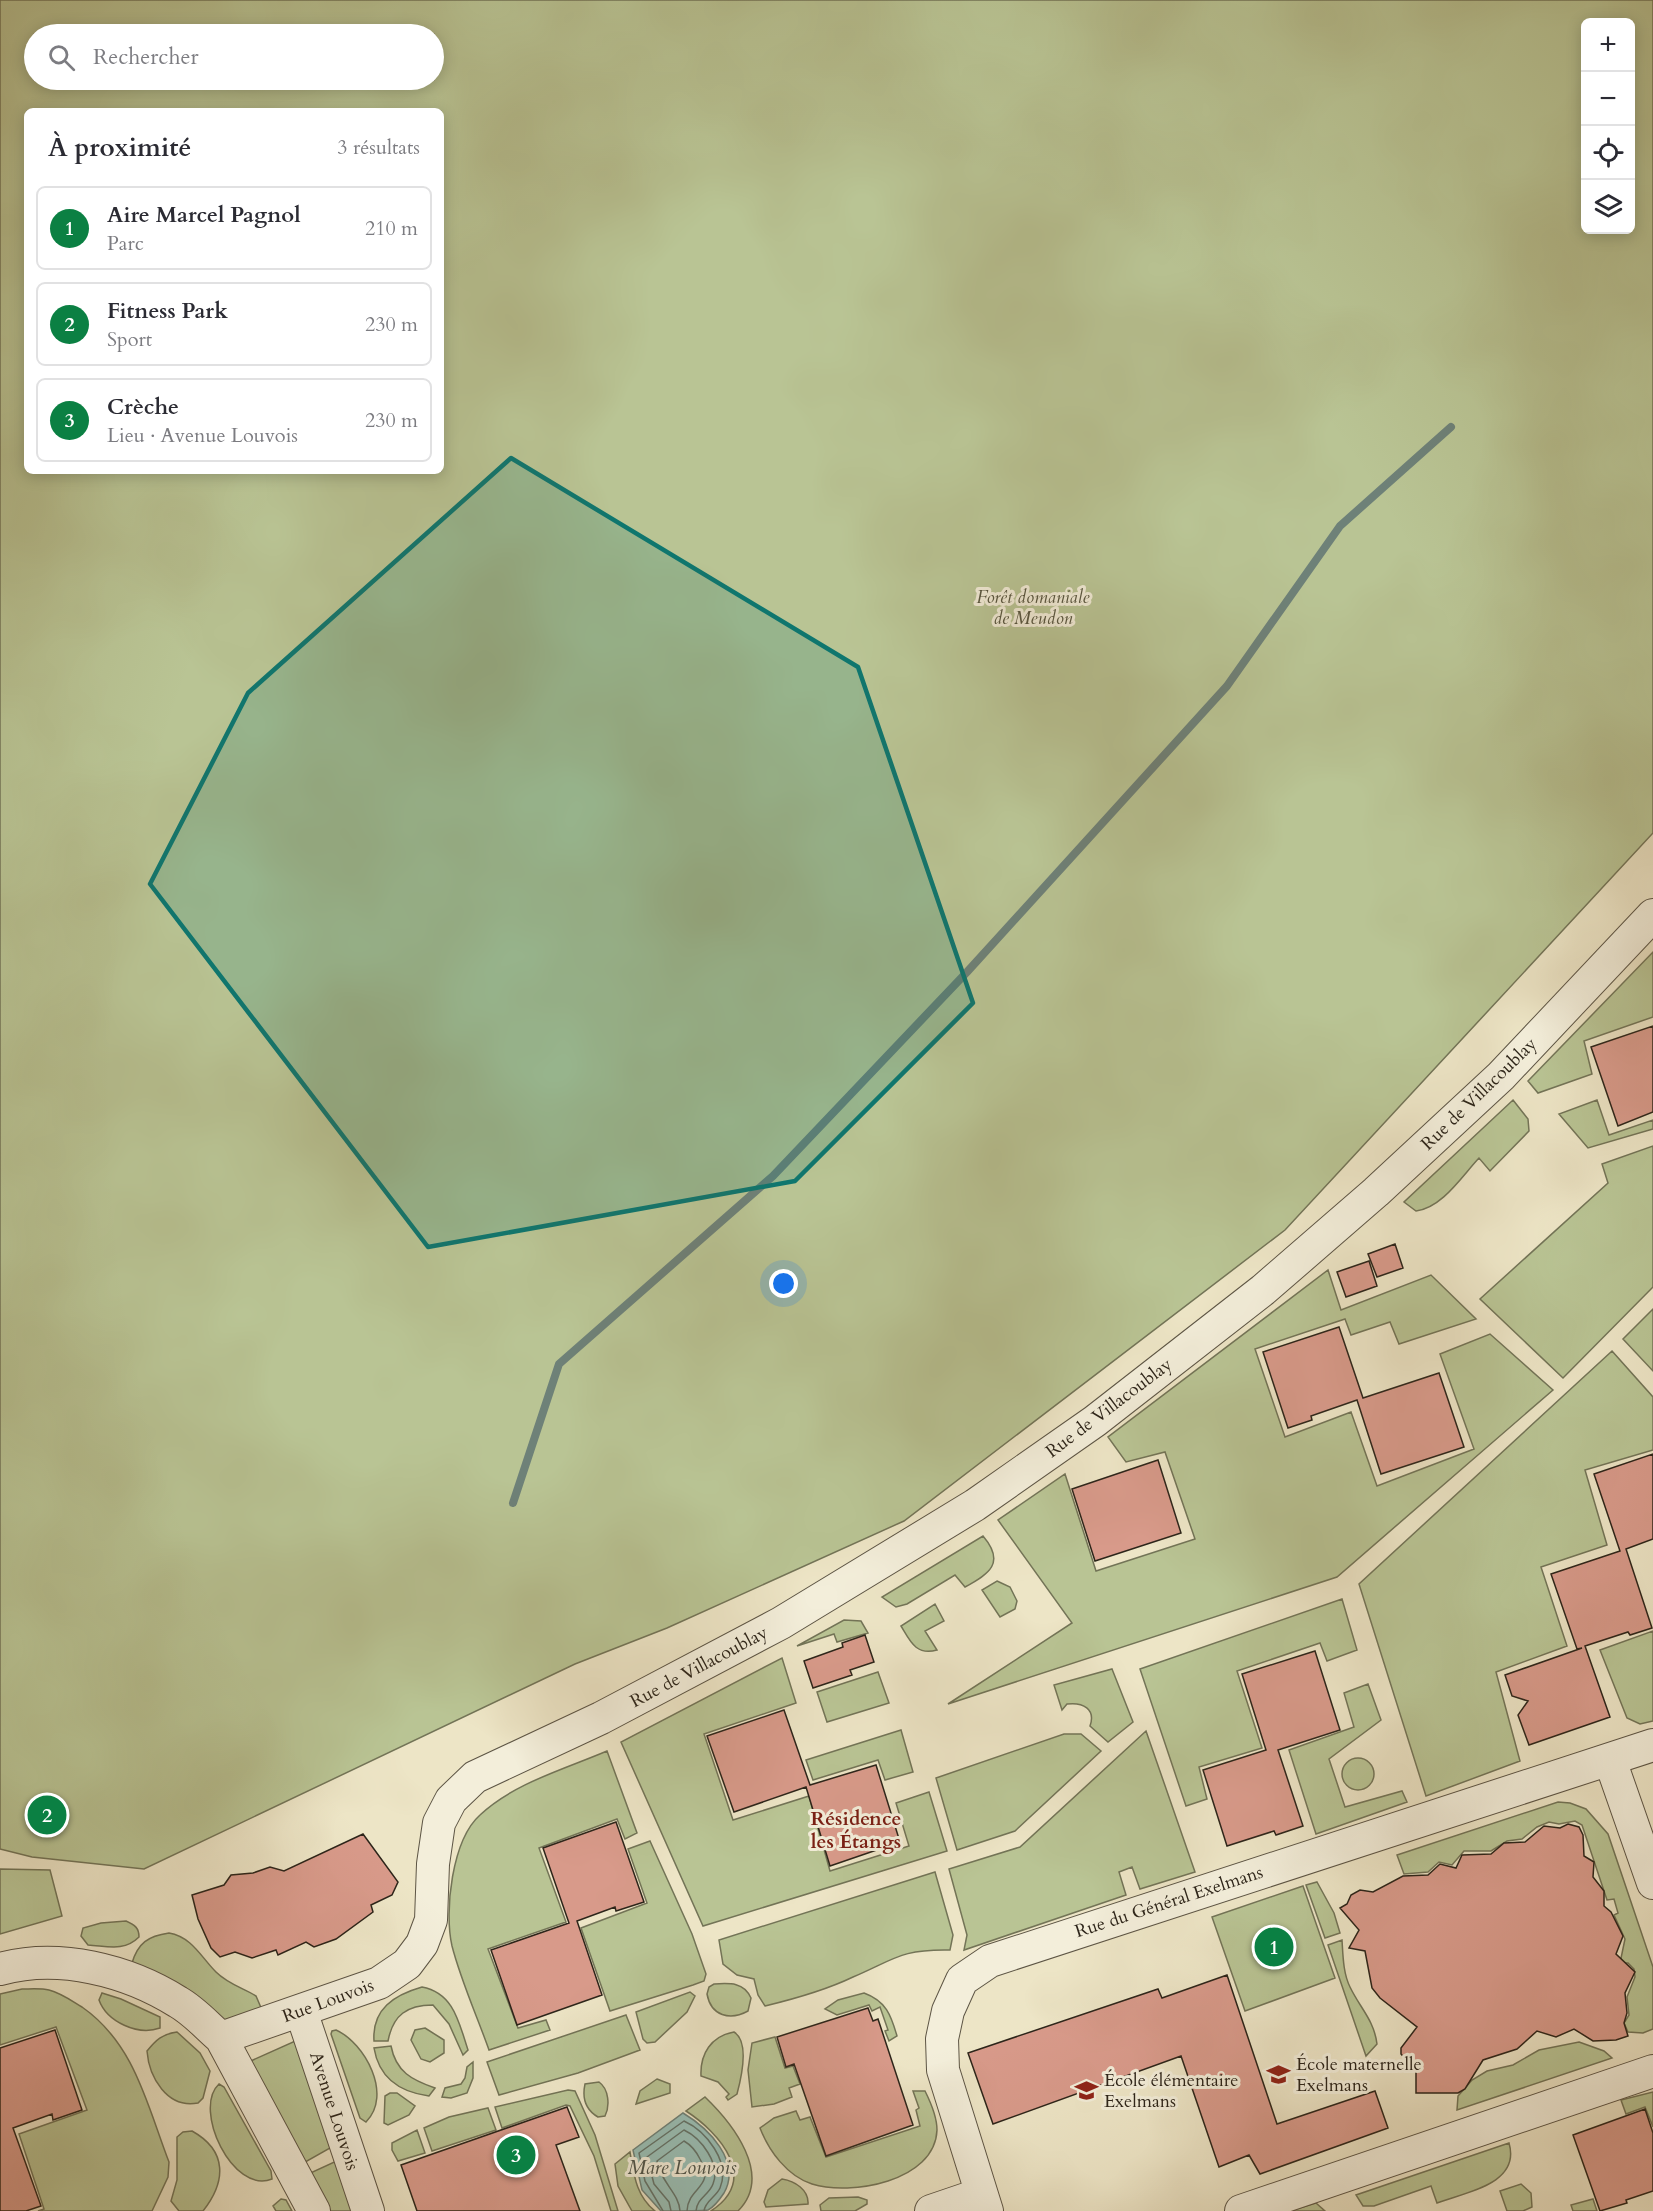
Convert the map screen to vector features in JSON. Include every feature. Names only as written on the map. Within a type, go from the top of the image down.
[{"type":"street","name":"Rue de Villacoublay","points":[[475,1777],[601,1718],[781,1623],[975,1505],[1095,1421],[1263,1290],[1376,1192],[1501,1076],[1653,915]]},
{"type":"street","name":"Rue du Général Exelmans","points":[[984,2203],[943,2070],[942,2039],[948,2011],[962,1980],[990,1961],[1653,1745]]},
{"type":"street","points":[[1610,1760],[1653,1883]]},
{"type":"street","name":"Rue Louvois","points":[[221,2038],[380,1983],[407,1964],[422,1944],[431,1920],[433,1864],[440,1823],[451,1800],[475,1777]]},
{"type":"street","points":[[0,1969],[34,1962],[60,1963],[97,1969],[153,1988],[180,2002],[221,2038],[314,2211]]},
{"type":"street","name":"Avenue Louvois","points":[[301,2011],[368,2211]]},
{"type":"street","points":[[1241,2211],[1653,2071]]},
{"type":"street","points":[[931,2211],[984,2203]]},
{"type":"highlighted area","points":[[511,458],[858,667],[973,1003],[795,1181],[428,1247],[150,884],[248,693]]},
{"type":"green space","name":"Forêt domaniale de Meudon","points":[[0,0],[1653,0],[1653,833],[1285,1230],[904,1521],[667,1628],[575,1664],[144,1869],[32,1857],[0,1849]]},
{"type":"green space","points":[[1653,952],[1653,1017],[1584,1041],[1592,1074],[1538,1093],[1528,1081]]},
{"type":"green space","points":[[1513,1100],[1528,1119],[1529,1131],[1490,1171],[1479,1158],[1451,1190],[1434,1204],[1416,1211],[1404,1202]]},
{"type":"green space","points":[[1597,1100],[1609,1135],[1653,1120],[1653,1129],[1588,1148],[1559,1114]]},
{"type":"green space","points":[[1653,1146],[1653,1287],[1563,1378],[1480,1299],[1608,1183],[1602,1164]]},
{"type":"green space","points":[[1328,1270],[1341,1310],[1431,1275],[1476,1319],[1399,1344],[1390,1322],[1351,1335],[1345,1319],[1255,1349],[1285,1437],[1351,1412],[1377,1486],[1474,1449],[1440,1354],[1490,1334],[1553,1390],[1337,1577],[948,1704],[1072,1623],[998,1520],[1065,1474],[1096,1571],[1195,1539],[1165,1452],[1126,1462],[1108,1437]]},
{"type":"green space","points":[[1653,1309],[1653,1371],[1623,1339]]},
{"type":"green space","points":[[1612,1351],[1653,1397],[1653,1450],[1585,1470],[1607,1545],[1541,1567],[1567,1646],[1496,1672],[1520,1761],[1426,1796],[1359,1584]]},
{"type":"green space","points":[[983,1536],[990,1545],[994,1561],[992,1567],[974,1582],[965,1587],[955,1575],[907,1604],[896,1607],[882,1597]]},
{"type":"green space","points":[[997,1581],[1010,1587],[1017,1601],[1015,1609],[1000,1617],[982,1590]]},
{"type":"green space","points":[[1342,1599],[1357,1650],[1327,1661],[1320,1643],[1237,1671],[1262,1748],[1199,1767],[1207,1799],[1186,1806],[1140,1669]]},
{"type":"green space","points":[[935,1604],[944,1621],[925,1631],[937,1650],[924,1651],[914,1646],[901,1626]]},
{"type":"green space","points":[[844,1620],[861,1621],[868,1633],[837,1642],[834,1634],[797,1646]]},
{"type":"green space","points":[[1653,1631],[1653,1721],[1640,1724],[1627,1718],[1600,1650]]},
{"type":"green space","points":[[782,1658],[796,1703],[704,1734],[733,1820],[809,1796],[830,1871],[909,1846],[896,1803],[929,1792],[947,1851],[703,1926],[621,1742]]},
{"type":"green space","points":[[1112,1669],[1133,1722],[1108,1742],[1090,1726],[1091,1715],[1087,1708],[1078,1704],[1067,1704],[1062,1710],[1054,1685]]},
{"type":"green space","points":[[878,1672],[889,1703],[827,1722],[817,1692]]},
{"type":"green space","points":[[1368,1684],[1381,1720],[1329,1759],[1345,1807],[1402,1791],[1407,1802],[1316,1834],[1289,1750],[1354,1727],[1344,1693]]},
{"type":"green space","points":[[901,1730],[913,1772],[885,1780],[878,1760],[813,1780],[806,1760]]},
{"type":"green space","points":[[1146,1731],[1195,1872],[1140,1889],[1132,1867],[1119,1872],[1126,1895],[964,1950],[967,1935],[949,1869],[1020,1847]]},
{"type":"green space","points":[[1064,1734],[1081,1734],[1101,1751],[1015,1831],[957,1850],[936,1778]]},
{"type":"green space","points":[[607,1751],[637,1833],[625,1839],[617,1819],[539,1848],[566,1922],[488,1949],[518,2028],[546,2020],[550,2030],[489,2050],[460,1972],[450,1931],[452,1877],[463,1841],[470,1826],[480,1815],[508,1794],[540,1778]]},
{"type":"green space","points":[[1358,1758],[1370,1762],[1374,1774],[1370,1786],[1358,1790],[1346,1786],[1342,1774],[1346,1762]]},
{"type":"green space","points":[[1558,1802],[1570,1803],[1586,1809],[1608,1834],[1653,1967],[1653,2029],[1643,2033],[1628,2032],[1624,2023],[1629,2015],[1627,1997],[1635,1977],[1634,1969],[1628,1963],[1620,1963],[1625,1939],[1614,1915],[1618,1913],[1614,1899],[1607,1900],[1582,1825],[1575,1821],[1559,1824],[1549,1822],[1537,1827],[1522,1839],[1507,1841],[1491,1851],[1464,1851],[1452,1865],[1439,1862],[1428,1872],[1404,1874],[1397,1855]]},
{"type":"green space","points":[[650,1841],[692,1934],[706,1974],[704,1981],[610,2011],[581,1928],[647,1903],[628,1849]]},
{"type":"green space","points":[[0,1869],[50,1870],[62,1916],[0,1934]]},
{"type":"green space","points":[[935,1872],[953,1935],[950,1950],[920,1951],[899,1956],[832,1986],[765,2006],[758,1995],[754,1979],[737,1975],[723,1964],[719,1940]]},
{"type":"green space","points":[[1317,1882],[1334,1913],[1340,1933],[1325,1938],[1306,1885]]},
{"type":"green space","points":[[1303,1886],[1335,1978],[1245,2011],[1212,1917]]},
{"type":"green space","points":[[126,1921],[136,1927],[139,1937],[127,1945],[115,1947],[88,1945],[81,1936],[83,1928],[101,1923]]},
{"type":"green space","points":[[169,1933],[177,1935],[196,1948],[225,1980],[256,1996],[262,2010],[222,2022],[132,1963],[137,1950],[145,1942],[155,1936]]},
{"type":"green space","points":[[1342,1940],[1348,1982],[1370,2021],[1377,2044],[1366,2056],[1328,1945]]},
{"type":"green space","points":[[714,1984],[731,1984],[745,1989],[751,1998],[748,2011],[735,2016],[722,2015],[717,2012],[707,1994],[709,1987]]},
{"type":"green space","points":[[422,1987],[433,1990],[441,1996],[454,2011],[468,2050],[463,2055],[449,2024],[433,2005],[416,2007],[403,2013],[393,2024],[388,2041],[374,2041],[377,2020],[387,2005],[402,1994]]},
{"type":"green space","points":[[22,1989],[49,1990],[82,2007],[100,2022],[127,2057],[146,2098],[169,2162],[168,2177],[152,2211],[38,2211],[44,2209],[19,2134],[87,2110],[56,2027],[0,2045],[0,1994]]},
{"type":"green space","points":[[690,1992],[695,1996],[687,2012],[655,2042],[647,2043],[643,2039],[636,2012]]},
{"type":"green space","points":[[102,1993],[160,2017],[160,2028],[142,2030],[116,2021],[103,2008],[99,2000]]},
{"type":"green space","points":[[864,1993],[883,2005],[897,2036],[889,2041],[885,2031],[888,2030],[880,2007],[872,2011],[869,2005],[837,2015],[825,2009],[838,2000]]},
{"type":"green space","points":[[626,2015],[640,2050],[578,2073],[499,2095],[487,2062]]},
{"type":"green space","points":[[425,2028],[444,2040],[444,2053],[430,2062],[421,2059],[411,2040],[415,2030]]},
{"type":"green space","points":[[336,2030],[357,2046],[372,2071],[377,2098],[374,2111],[366,2122],[360,2118],[331,2034]]},
{"type":"green space","points":[[177,2032],[200,2053],[210,2071],[203,2098],[198,2103],[187,2104],[169,2096],[156,2080],[148,2061],[147,2051],[153,2044],[163,2036]]},
{"type":"green space","points":[[734,2032],[742,2044],[743,2061],[737,2094],[728,2100],[726,2097],[729,2094],[718,2082],[701,2076],[701,2068],[708,2047],[719,2037]]},
{"type":"green space","points":[[775,2037],[785,2068],[793,2066],[800,2084],[789,2088],[792,2097],[774,2104],[752,2107],[748,2070],[752,2043]]},
{"type":"green space","points":[[302,2038],[339,2143],[300,2165],[244,2064]]},
{"type":"green space","points":[[1579,2042],[1604,2051],[1612,2058],[1457,2110],[1458,2096],[1472,2080],[1487,2071],[1513,2065],[1539,2050]]},
{"type":"green space","points":[[391,2046],[393,2055],[406,2074],[435,2088],[429,2096],[400,2087],[392,2082],[380,2068],[374,2048]]},
{"type":"green space","points":[[473,2062],[473,2078],[467,2093],[451,2098],[442,2097],[445,2088],[461,2084],[467,2067]]},
{"type":"green space","points":[[657,2079],[670,2084],[670,2093],[636,2104],[640,2091]]},
{"type":"green space","points":[[599,2082],[607,2093],[608,2103],[605,2116],[598,2117],[588,2107],[584,2089],[585,2084]]},
{"type":"green space","points":[[219,2084],[224,2087],[271,2171],[272,2179],[257,2181],[243,2174],[231,2163],[221,2147],[210,2112],[212,2096]]},
{"type":"green space","points":[[568,2090],[575,2091],[595,2135],[618,2211],[611,2211],[594,2156],[570,2106],[566,2105],[502,2128],[495,2107]]},
{"type":"green space","points":[[913,2091],[925,2091],[933,2110],[937,2130],[933,2148],[922,2162],[907,2173],[868,2186],[828,2187],[803,2180],[780,2162],[760,2128],[774,2118],[796,2111],[800,2120],[810,2117],[826,2157],[920,2126],[916,2110],[919,2108]]},
{"type":"green space","points":[[1653,2092],[1653,2127],[1645,2107],[1626,2114],[1621,2100]]},
{"type":"green space","points":[[397,2093],[415,2106],[409,2115],[388,2125],[384,2123],[385,2096]]},
{"type":"green space","points":[[705,2097],[737,2135],[750,2166],[752,2182],[748,2197],[738,2211],[711,2211],[725,2198],[733,2185],[734,2171],[730,2157],[722,2144],[699,2120],[686,2111]]},
{"type":"green space","points":[[488,2108],[496,2130],[432,2151],[424,2128],[449,2117]]},
{"type":"green space","points":[[417,2130],[425,2153],[398,2161],[392,2150],[392,2143]]},
{"type":"green space","points":[[192,2131],[212,2148],[220,2168],[219,2178],[211,2200],[203,2211],[179,2211],[171,2201],[177,2180],[177,2137],[183,2132]]},
{"type":"green space","points":[[1509,2143],[1511,2157],[1507,2168],[1499,2177],[1462,2195],[1437,2203],[1431,2186],[1374,2206],[1363,2206],[1356,2195]]},
{"type":"green space","points":[[630,2152],[640,2192],[655,2211],[632,2211],[618,2186],[615,2164]]},
{"type":"green space","points":[[343,2158],[361,2211],[327,2211],[306,2175]]},
{"type":"green space","points":[[782,2179],[804,2190],[808,2204],[766,2207],[764,2202],[768,2190]]},
{"type":"green space","points":[[1521,2184],[1531,2193],[1532,2207],[1523,2211],[1507,2211],[1500,2191]]},
{"type":"green space","points":[[858,2197],[867,2200],[867,2204],[855,2211],[821,2211],[820,2205],[829,2198]]},
{"type":"green space","points":[[281,2199],[286,2200],[292,2211],[276,2211],[273,2206]]},
{"type":"green space","points":[[1593,2199],[1597,2211],[1573,2211],[1571,2205]]},
{"type":"green space","points":[[1316,2203],[1325,2211],[1290,2211]]},
{"type":"water","name":"Mare Louvois","points":[[683,2113],[712,2136],[720,2147],[729,2169],[728,2181],[724,2193],[708,2210],[661,2211],[642,2190],[633,2150]]},
{"type":"building","points":[[1653,1026],[1653,1112],[1618,1126],[1591,1047]]},
{"type":"building","points":[[1395,1244],[1403,1268],[1377,1277],[1368,1254]]},
{"type":"building","points":[[1369,1261],[1377,1286],[1346,1297],[1337,1272]]},
{"type":"building","points":[[1339,1327],[1363,1398],[1439,1373],[1464,1447],[1381,1474],[1357,1400],[1311,1416],[1312,1420],[1288,1428],[1263,1352]]},
{"type":"building","points":[[1653,1454],[1653,1539],[1626,1549],[1652,1628],[1630,1635],[1628,1632],[1585,1646],[1610,1717],[1529,1745],[1518,1715],[1528,1701],[1512,1696],[1505,1675],[1582,1648],[1577,1649],[1551,1574],[1620,1551],[1594,1474]]},
{"type":"building","points":[[1158,1460],[1181,1533],[1095,1561],[1072,1489]]},
{"type":"building","points":[[865,1635],[874,1662],[850,1670],[852,1675],[813,1688],[804,1661],[843,1647],[842,1643]]},
{"type":"building","points":[[1315,1651],[1340,1730],[1278,1750],[1303,1826],[1276,1835],[1274,1831],[1227,1846],[1203,1770],[1266,1750],[1242,1674]]},
{"type":"building","points":[[784,1710],[810,1785],[876,1765],[900,1842],[830,1866],[806,1787],[734,1812],[707,1736]]},
{"type":"building","points":[[616,1822],[644,1902],[616,1911],[615,1907],[577,1921],[602,1995],[517,2025],[491,1950],[569,1923],[543,1848]]},
{"type":"building","points":[[1568,1824],[1579,1827],[1583,1835],[1584,1856],[1594,1862],[1593,1877],[1604,1891],[1604,1906],[1611,1912],[1623,1936],[1616,1954],[1635,1972],[1625,1993],[1627,2013],[1624,2023],[1628,2036],[1616,2040],[1593,2041],[1574,2029],[1556,2037],[1537,2031],[1517,2049],[1483,2060],[1465,2089],[1458,2093],[1416,2093],[1416,2071],[1401,2054],[1401,2048],[1417,2027],[1380,1998],[1372,1988],[1365,1951],[1349,1948],[1359,1930],[1340,1908],[1347,1904],[1351,1895],[1360,1890],[1373,1892],[1403,1876],[1428,1875],[1440,1864],[1456,1868],[1462,1855],[1491,1854],[1504,1843],[1525,1842],[1544,1826],[1560,1828]]},
{"type":"building","points":[[363,1834],[398,1882],[392,1895],[371,1905],[373,1912],[336,1939],[314,1947],[306,1942],[278,1955],[276,1950],[252,1958],[235,1952],[220,1957],[211,1948],[198,1919],[192,1895],[224,1885],[231,1875],[253,1873],[270,1867],[284,1871]]},
{"type":"building","points":[[1227,1975],[1277,2124],[1375,2091],[1388,2128],[1260,2174],[1249,2155],[1219,2167],[1181,2056],[993,2124],[968,2053],[1158,1989],[1162,1998]]},
{"type":"building","points":[[868,2008],[873,2021],[878,2019],[913,2125],[826,2156],[794,2064],[786,2067],[777,2037]]},
{"type":"building","points":[[55,2030],[82,2110],[53,2120],[52,2114],[13,2128],[41,2206],[26,2211],[0,2211],[0,2048]]},
{"type":"building","points":[[567,2107],[579,2137],[556,2145],[580,2211],[417,2211],[401,2165]]},
{"type":"building","points":[[1645,2109],[1653,2133],[1653,2191],[1626,2200],[1627,2203],[1600,2211],[1573,2135]]},
{"type":"waterway","points":[[513,1503],[559,1364],[773,1176],[967,972],[1227,686],[1340,526],[1451,427]]},
{"type":"place","name":"Fitness Park","points":[[47,1815]]},
{"type":"place","name":"Aire Marcel Pagnol","points":[[1274,1947]]},
{"type":"place","name":"École maternelle Exelmans","points":[[1278,2074]]},
{"type":"place","name":"École élémentaire Exelmans","points":[[1086,2090]]},
{"type":"place","name":"Crèche","points":[[516,2155]]},
{"type":"district","name":"Résidence les Étangs","points":[[856,1830]]}]
